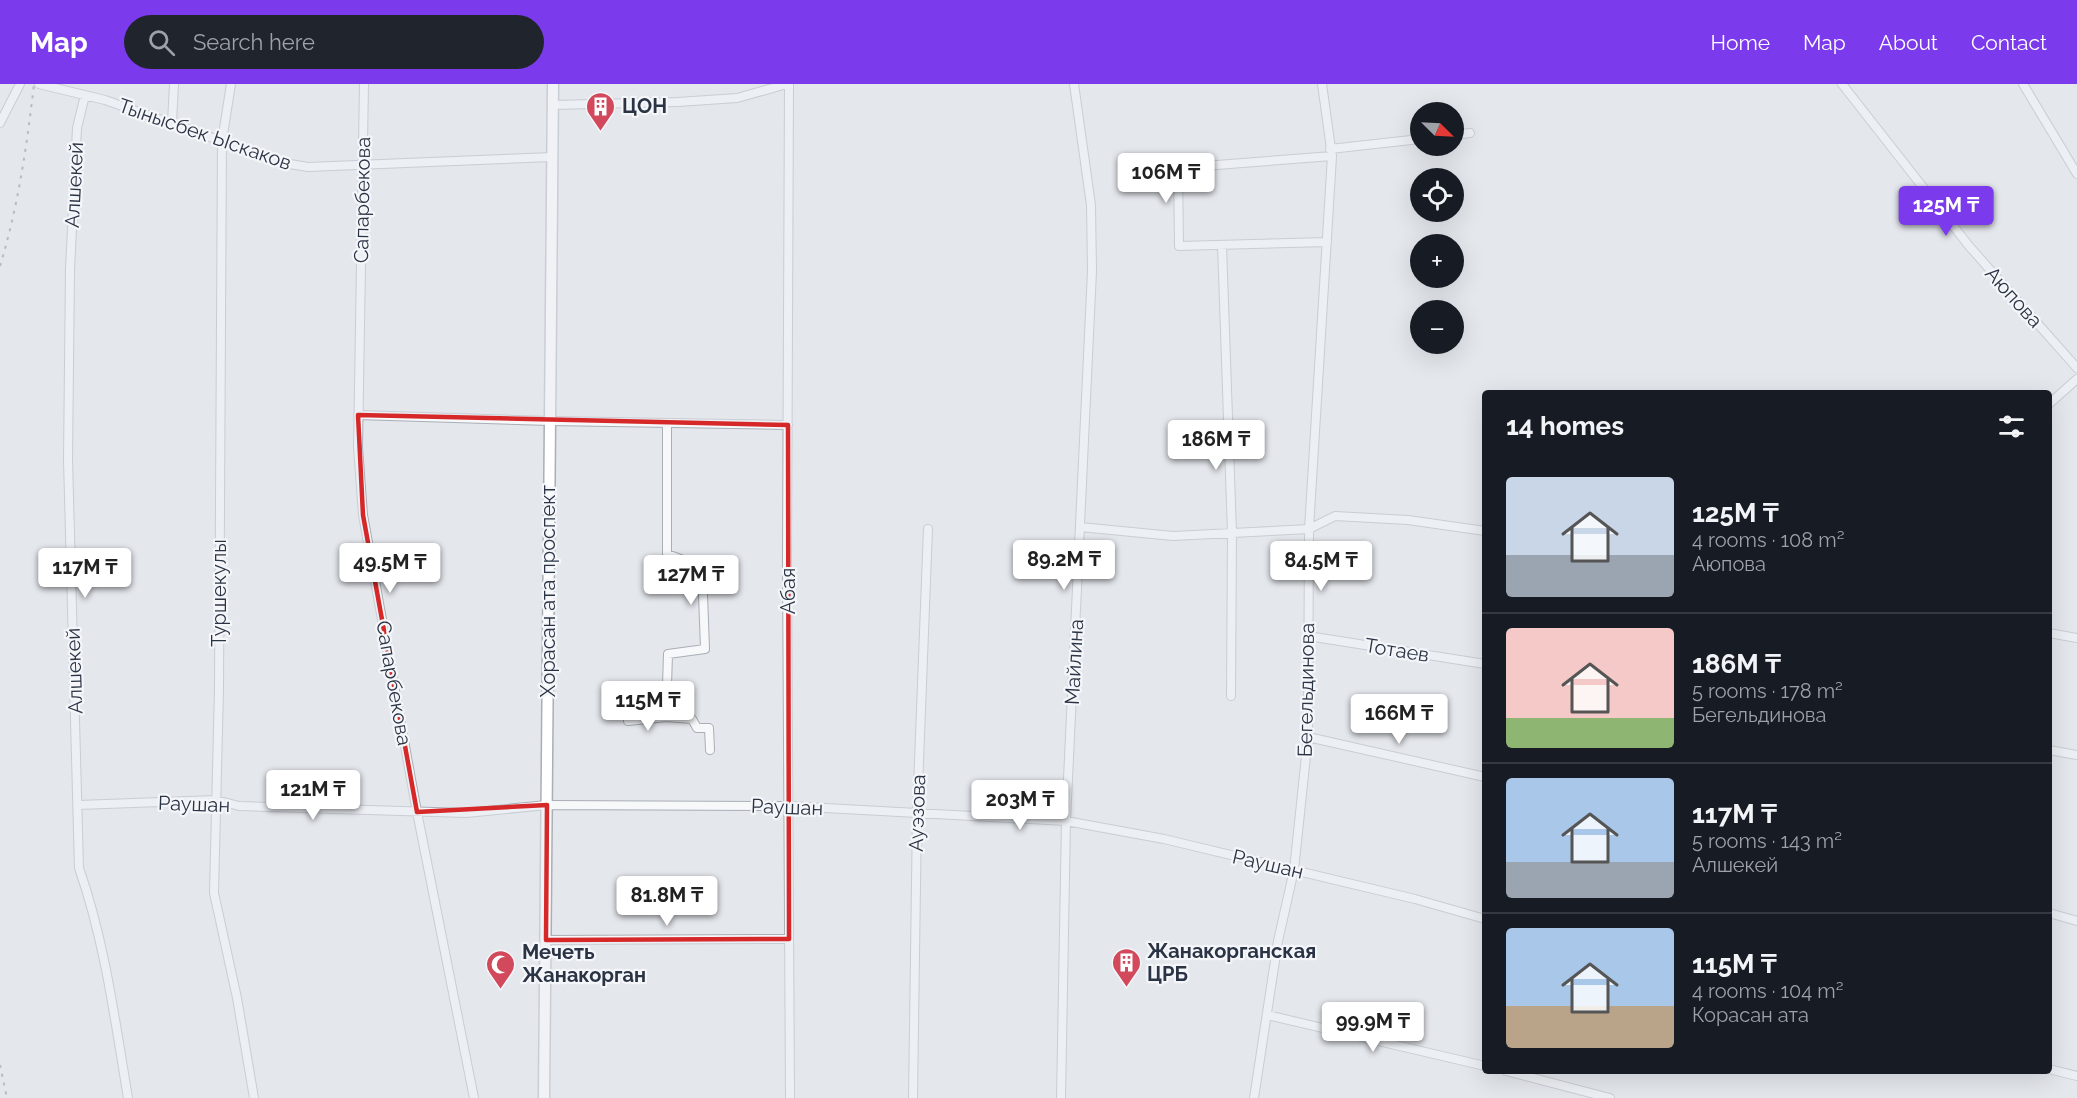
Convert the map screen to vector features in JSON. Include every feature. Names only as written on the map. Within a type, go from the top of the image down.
[{"type":"main road","name":"Хорасан ата проспект","points":[[544,1098],[553,84]]},
{"type":"street","points":[[0,123],[20,84]]},
{"type":"street","name":"Тынысбек Ыскаков","points":[[39,84],[105,100],[284,163],[308,167],[552,157]]},
{"type":"street","points":[[172,123],[174,84]]},
{"type":"street","name":"Туршекулы","points":[[231,84],[222,141],[220,576],[214,893],[237,998],[254,1098]]},
{"type":"street","name":"Сапарбекова","points":[[364,84],[358,415],[363,515],[417,812],[474,1098]]},
{"type":"street","points":[[552,105],[737,98],[788,84]]},
{"type":"street","name":"Абая","points":[[788,84],[790,1098]]},
{"type":"street","name":"Майлина","points":[[1061,1098],[1066,821],[1092,271],[1092,216],[1074,84]]},
{"type":"street","name":"Бегельдинова","points":[[1254,1098],[1278,941],[1294,870],[1308,737],[1309,529],[1331,152],[1322,84]]},
{"type":"street","name":"Аюпова","points":[[1842,84],[1969,246],[2077,368]]},
{"type":"street","points":[[2023,84],[2077,174]]},
{"type":"street","name":"Алшекей","points":[[85,95],[77,128],[68,412],[79,868],[90,900],[128,1098]]},
{"type":"street","points":[[1464,134],[1470,133]]},
{"type":"street","points":[[1327,242],[1179,246],[1178,168],[1331,152],[1410,140]]},
{"type":"street","points":[[1222,245],[1232,533],[1231,696]]},
{"type":"street","points":[[2052,401],[2077,379]]},
{"type":"street","points":[[358,415],[788,425]]},
{"type":"street","points":[[666,717],[668,654],[705,649],[702,567],[667,554],[667,423]]},
{"type":"street","points":[[1080,526],[1173,536],[1309,529],[1335,516],[1408,520],[1482,531]]},
{"type":"street","name":"Ауэзова","points":[[913,1098],[917,813],[927,529]]},
{"type":"street","points":[[2052,634],[2077,638]]},
{"type":"street","name":"Тотаев","points":[[1308,636],[1482,664]]},
{"type":"street","points":[[628,721],[666,717],[692,718],[697,728],[709,728],[710,750]]},
{"type":"street","points":[[1308,737],[1482,776]]},
{"type":"street","points":[[2052,751],[2077,755]]},
{"type":"street","name":"Раушан","points":[[78,805],[216,801],[239,806],[466,813],[547,805],[789,806],[1066,821],[1164,839],[1415,899],[1482,918]]},
{"type":"street","points":[[2052,914],[2077,921]]},
{"type":"street","points":[[546,940],[789,939]]},
{"type":"street","points":[[1267,1015],[1482,1065]]},
{"type":"street","points":[[2052,1070],[2077,1076]]},
{"type":"street","points":[[1518,1074],[1610,1098]]},
{"type":"highlighted area","points":[[358,415],[788,425],[789,939],[546,940],[547,805],[417,812],[363,515]]},
{"type":"railway","points":[[0,266],[21,176],[34,84]]},
{"type":"railway","points":[[0,1065],[7,1098]]},
{"type":"place","name":"ЦОН","points":[[601,132]]},
{"type":"place","name":"Жанакорганская ЦРБ","points":[[1126,988]]},
{"type":"place","name":"Мечеть Жанакорган","points":[[501,990]]}]
